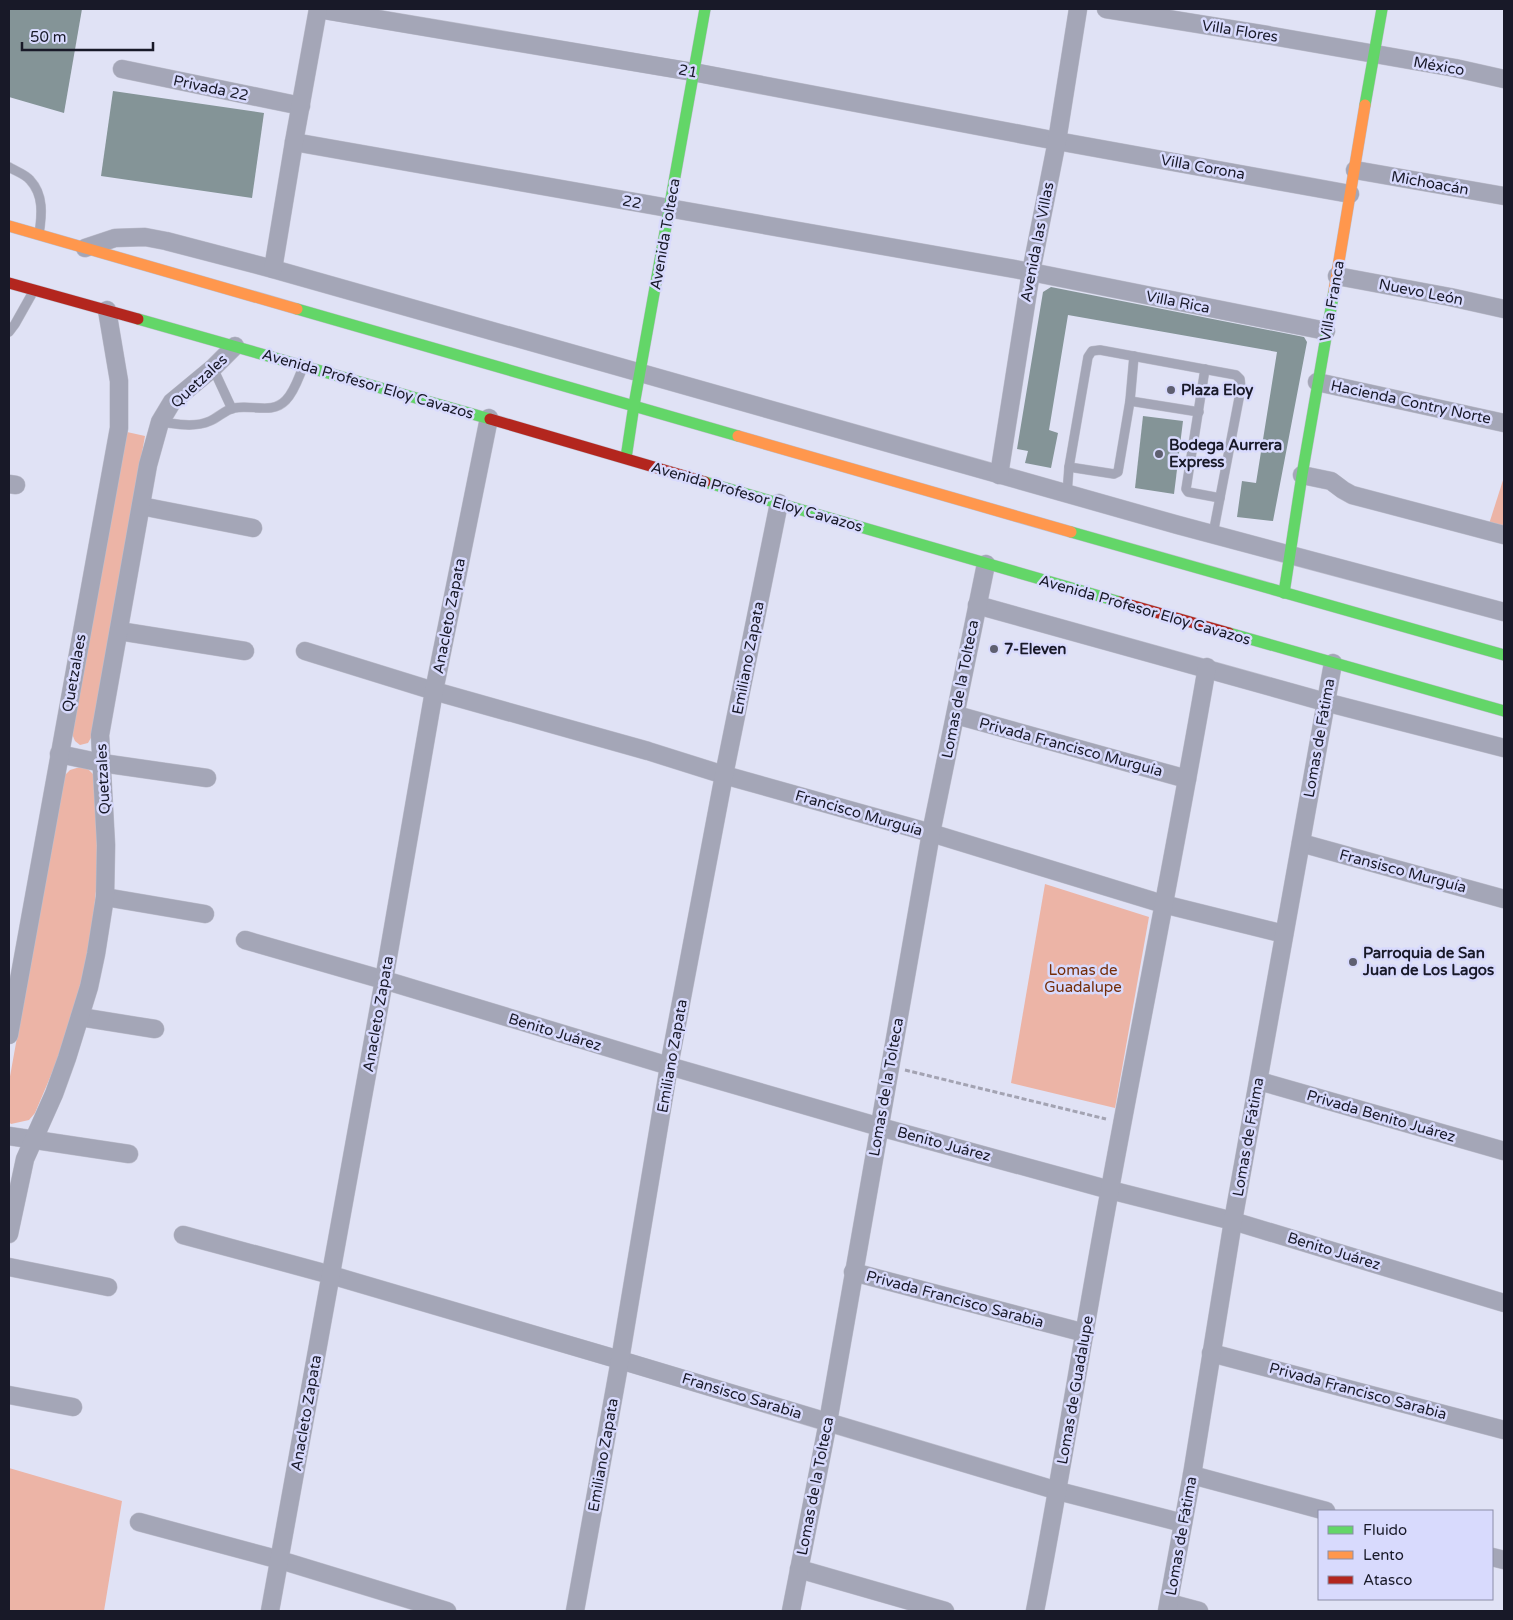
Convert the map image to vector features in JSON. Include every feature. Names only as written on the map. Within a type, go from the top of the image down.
[{"type":"main road","name":"Avenida Tolteca","points":[[626,458],[704,9]]},
{"type":"main road","name":"Villa Franca","points":[[1284,593],[1317,382],[1350,194],[1356,170],[1382,9]]},
{"type":"main road","points":[[9,226],[1284,593],[1504,654]]},
{"type":"main road","name":"Avenida Profesor Eloy Cavazos","points":[[9,283],[304,365],[986,564],[1504,711]]},
{"type":"street","name":"21","points":[[318,9],[694,72],[1057,141]]},
{"type":"street","points":[[273,269],[318,9]]},
{"type":"street","name":"Avenida las Villas","points":[[999,475],[1030,272],[1057,141],[1078,9]]},
{"type":"street","name":"Villa Flores","points":[[1106,9],[1374,54]]},
{"type":"street","name":"México","points":[[1374,54],[1456,68],[1504,79]]},
{"type":"street","name":"Privada 22","points":[[122,69],[301,106]]},
{"type":"street","name":"Villa Corona","points":[[1057,141],[1350,194]]},
{"type":"street","name":"22","points":[[294,142],[1030,272]]},
{"type":"street","name":"Michoacán","points":[[1356,170],[1504,196]]},
{"type":"street","points":[[84,248],[115,238],[145,237],[166,241],[273,269],[1067,494],[1504,612]]},
{"type":"street","name":"Villa Rica","points":[[1030,272],[1326,330]]},
{"type":"street","name":"Nuevo León","points":[[1337,276],[1504,309]]},
{"type":"street","name":"Quetzalaes","points":[[9,1035],[120,423],[119,381],[107,310]]},
{"type":"street","name":"Quetzales","points":[[9,1234],[25,1159],[54,1094],[80,1017],[96,954],[105,897],[106,845],[100,749],[101,728],[148,465],[160,422],[172,402],[235,346]]},
{"type":"street","name":"Hacienda Contry Norte","points":[[1317,382],[1504,423]]},
{"type":"street","name":"Anacleto Zapata","points":[[270,1611],[384,980],[434,690],[489,418]]},
{"type":"street","points":[[1302,475],[1331,481],[1352,495],[1504,535]]},
{"type":"street","name":"Emiliano Zapata","points":[[575,1611],[670,1066],[724,775],[779,503]]},
{"type":"street","points":[[141,506],[253,528]]},
{"type":"street","name":"Lomas de la Tolteca","points":[[791,1611],[828,1422],[931,833],[986,564]]},
{"type":"street","points":[[977,605],[1325,702],[1504,748]]},
{"type":"street","points":[[119,630],[245,652]]},
{"type":"street","points":[[305,651],[434,690]]},
{"type":"street","name":"Lomas de Fátima","points":[[1168,1607],[1192,1475],[1233,1220],[1333,663]]},
{"type":"street","name":"Lomas de Guadalupe","points":[[1035,1611],[1058,1491],[1110,1190],[1207,668]]},
{"type":"street","name":"Francisco Murguía","points":[[434,690],[931,833],[1163,904],[1284,934]]},
{"type":"street","name":"Privada Francisco Murguía","points":[[956,715],[1187,779]]},
{"type":"street","points":[[60,754],[102,763],[207,778]]},
{"type":"street","name":"Fransisco Murguía","points":[[1301,843],[1504,899]]},
{"type":"street","points":[[105,897],[205,914]]},
{"type":"street","points":[[245,940],[384,980]]},
{"type":"street","name":"Benito Juárez","points":[[384,980],[880,1127],[1110,1190],[1233,1220],[1504,1303]]},
{"type":"street","points":[[80,1017],[155,1029]]},
{"type":"street","name":"Privada Benito Juárez","points":[[1259,1081],[1504,1151]]},
{"type":"street","points":[[9,1136],[129,1154]]},
{"type":"street","points":[[183,1234],[331,1275]]},
{"type":"street","points":[[9,1267],[108,1287]]},
{"type":"street","name":"Privada Francisco Sarabia","points":[[853,1272],[1085,1333]]},
{"type":"street","name":"Fransisco Sarabia","points":[[331,1275],[1058,1491],[1183,1524]]},
{"type":"street","name":"Privada Francisco Sarabia","points":[[1211,1353],[1504,1430]]},
{"type":"street","points":[[9,1395],[73,1407]]},
{"type":"street","points":[[1192,1475],[1322,1510]]},
{"type":"street","points":[[139,1522],[280,1560],[447,1611]]},
{"type":"street","points":[[799,1570],[945,1611]]},
{"type":"street","points":[[1168,1607],[1199,1611]]},
{"type":"lane","points":[[9,167],[29,179],[37,191],[42,211],[39,235]]},
{"type":"lane","points":[[9,332],[34,289]]},
{"type":"lane","points":[[1067,494],[1069,467],[1090,353],[1100,350],[1236,375],[1241,382],[1241,388],[1214,534]]},
{"type":"lane","points":[[1069,467],[1114,474],[1118,472],[1130,401],[1134,356]]},
{"type":"lane","points":[[160,422],[186,426],[210,421],[232,409],[246,407],[266,409],[278,405],[291,394],[304,365]]},
{"type":"lane","points":[[212,368],[232,409]]},
{"type":"lane","points":[[1205,369],[1186,491],[1220,498]]},
{"type":"lane","points":[[1130,401],[1199,412]]},
{"type":"path","points":[[890,1066],[1123,1123]]},
{"type":"green space","points":[[127,432],[145,436],[92,736],[88,743],[80,745],[75,741],[72,734]]},
{"type":"green space","points":[[1504,477],[1504,527],[1489,524]]},
{"type":"green space","points":[[80,767],[88,769],[94,775],[97,838],[96,886],[87,956],[78,997],[66,1036],[35,1113],[29,1120],[11,1124],[9,1122],[9,1082],[64,776],[70,770]]},
{"type":"green space","name":"Lomas de Guadalupe","points":[[1045,884],[1149,917],[1115,1108],[1011,1083]]},
{"type":"green space","points":[[9,1468],[122,1501],[104,1611],[9,1611]]},
{"type":"building","points":[[9,9],[82,9],[64,113],[9,97]]},
{"type":"building","points":[[113,91],[264,113],[252,198],[101,176]]},
{"type":"building","points":[[1051,287],[1304,337],[1307,342],[1273,521],[1237,517],[1242,481],[1256,483],[1277,352],[1068,315],[1049,430],[1058,433],[1051,468],[1025,463],[1028,451],[1017,449],[1043,292]]},
{"type":"building","name":"Bodega Aurrera Express","points":[[1143,416],[1183,421],[1174,494],[1135,488]]},
{"type":"traffic: fast","points":[[626,458],[705,9]]},
{"type":"traffic: fast","points":[[1365,105],[1382,9]]},
{"type":"traffic: fast","points":[[1284,593],[1302,475],[1334,291]]},
{"type":"traffic: fast","points":[[297,309],[738,436]]},
{"type":"traffic: fast","points":[[138,319],[490,419]]},
{"type":"traffic: fast","points":[[705,482],[1120,602]]},
{"type":"traffic: fast","points":[[1071,532],[1504,655]]},
{"type":"traffic: fast","points":[[1229,633],[1504,711]]},
{"type":"traffic: slow","points":[[1334,291],[1365,105]]},
{"type":"traffic: slow","points":[[9,226],[297,309]]},
{"type":"traffic: slow","points":[[738,436],[1071,532]]},
{"type":"traffic: jam","points":[[9,283],[138,319]]},
{"type":"traffic: jam","points":[[490,419],[705,482]]},
{"type":"traffic: jam","points":[[1120,602],[1229,633]]},
{"type":"place","name":"Plaza Eloy","points":[[1171,390]]},
{"type":"place","name":"Bodega Aurrera Express","points":[[1159,454]]},
{"type":"place","name":"7-Eleven","points":[[994,649]]},
{"type":"place","name":"Parroquia de San Juan de Los Lagos","points":[[1353,962]]}]
